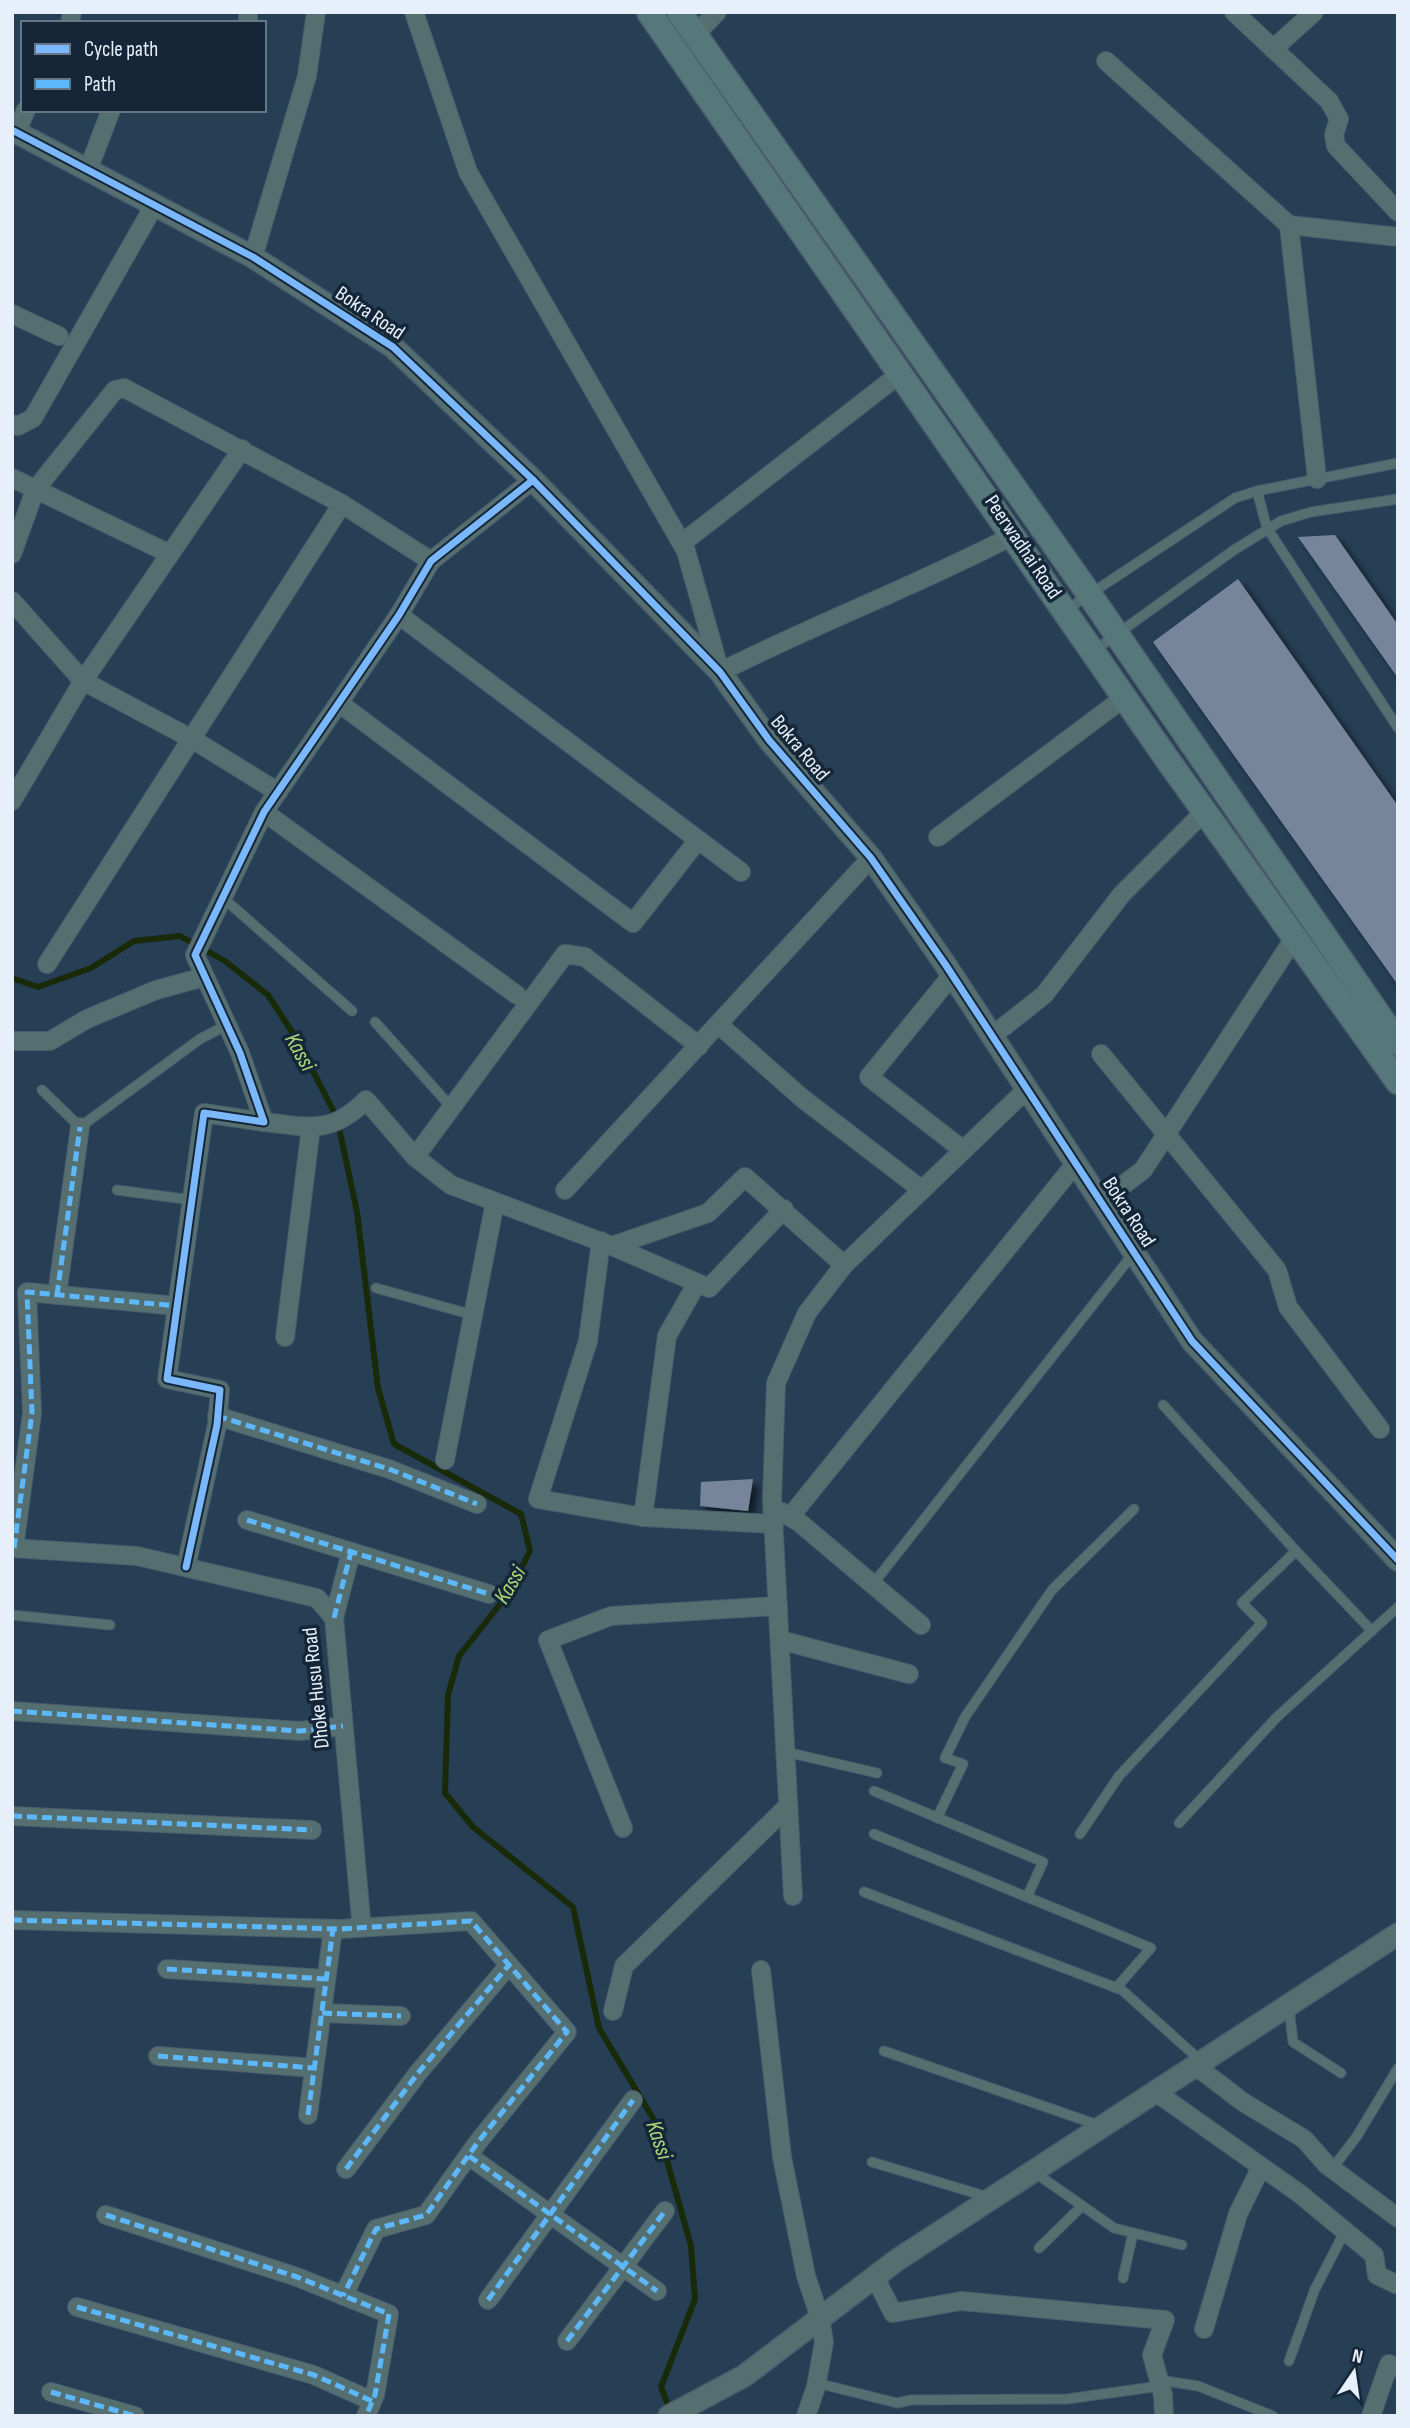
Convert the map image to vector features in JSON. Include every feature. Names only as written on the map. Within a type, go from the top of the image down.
[{"type":"main road","name":"Peerwadhai Road","points":[[649,12],[1125,697],[1398,1082]]},
{"type":"main road","points":[[679,12],[1089,594],[1398,1043]]},
{"type":"street","points":[[253,257],[307,76],[316,12]]},
{"type":"street","points":[[414,12],[468,172],[682,543],[720,672],[810,628],[938,575],[1014,535]]},
{"type":"street","points":[[695,35],[717,12]]},
{"type":"street","points":[[1234,12],[1329,101],[1339,119],[1334,135],[1336,146],[1398,212]]},
{"type":"street","points":[[1273,49],[1314,12]]},
{"type":"street","points":[[1106,61],[1289,225],[1398,237]]},
{"type":"street","points":[[14,131],[25,112]]},
{"type":"street","points":[[88,170],[110,112]]},
{"type":"street","name":"Bokra Road","points":[[14,131],[253,257],[393,347],[533,480],[720,672],[769,740],[871,858],[953,975],[1192,1341],[1398,1560]]},
{"type":"street","points":[[12,424],[19,425],[33,418],[155,204]]},
{"type":"street","points":[[1289,225],[1317,479]]},
{"type":"street","points":[[12,314],[59,337]]},
{"type":"street","points":[[682,543],[901,373]]},
{"type":"street","points":[[12,554],[35,490],[115,390],[124,388],[342,504],[431,561]]},
{"type":"street","points":[[12,802],[83,681],[242,449]]},
{"type":"street","points":[[12,478],[170,554]]},
{"type":"street","points":[[264,1122],[227,1024],[195,955],[264,812],[398,615],[431,561],[533,480]]},
{"type":"street","points":[[47,964],[342,504]]},
{"type":"street","points":[[12,601],[83,681],[192,739],[278,792]]},
{"type":"street","points":[[398,615],[741,872]]},
{"type":"street","points":[[938,837],[1125,697]]},
{"type":"street","points":[[339,703],[633,923],[698,840]]},
{"type":"street","points":[[992,1036],[1044,995],[1122,894],[1205,811]]},
{"type":"street","points":[[264,812],[517,995]]},
{"type":"street","points":[[565,1190],[871,858]]},
{"type":"street","points":[[1101,1202],[1143,1170],[1295,937]]},
{"type":"street","points":[[415,1157],[565,954],[585,957],[699,1046]]},
{"type":"street","points":[[953,975],[869,1077],[963,1150]]},
{"type":"street","points":[[12,1041],[50,1041],[87,1019],[156,990],[204,977]]},
{"type":"street","points":[[718,1024],[803,1098],[922,1190]]},
{"type":"street","points":[[1101,1054],[1277,1270],[1288,1307],[1380,1429]]},
{"type":"street","points":[[793,1896],[778,1606],[776,1383],[807,1313],[844,1265],[1027,1089]]},
{"type":"street","points":[[186,1567],[218,1416],[220,1390],[167,1379],[204,1113],[320,1128],[348,1118],[366,1100],[415,1157],[451,1185],[607,1244],[709,1288],[783,1209]]},
{"type":"street","points":[[57,1295],[80,1127]]},
{"type":"street","points":[[285,1338],[311,1127]]},
{"type":"street","points":[[779,1516],[1076,1163]]},
{"type":"street","points":[[607,1244],[708,1213],[746,1177],[844,1265]]},
{"type":"street","points":[[445,1460],[495,1202]]},
{"type":"street","points":[[607,1244],[588,1341],[538,1499],[643,1517],[779,1516],[873,1584],[920,1625]]},
{"type":"street","points":[[643,1517],[667,1336],[697,1283]]},
{"type":"street","points":[[13,1548],[32,1413],[27,1292],[177,1306]]},
{"type":"street","points":[[218,1416],[389,1469],[477,1504]]},
{"type":"street","points":[[247,1520],[489,1594]]},
{"type":"street","name":"Dhoke Husu Road","points":[[13,1548],[137,1556],[317,1598],[334,1618],[361,1919]]},
{"type":"street","points":[[334,1618],[351,1552]]},
{"type":"street","points":[[623,1828],[548,1640],[611,1616],[778,1606]]},
{"type":"street","points":[[780,1640],[909,1674]]},
{"type":"street","points":[[12,1712],[300,1731],[344,1726]]},
{"type":"street","points":[[613,2011],[624,1966],[788,1806]]},
{"type":"street","points":[[12,1816],[312,1830]]},
{"type":"street","points":[[12,1920],[334,1929],[471,1921],[567,2032],[469,2156],[426,2216],[376,2229],[344,2296]]},
{"type":"street","points":[[307,2115],[334,1929]]},
{"type":"street","points":[[669,2416],[744,2375],[875,2277],[1398,1934]]},
{"type":"street","points":[[346,2169],[418,2073],[509,1965]]},
{"type":"street","points":[[167,1969],[326,1979]]},
{"type":"street","points":[[761,1970],[782,2157],[806,2276],[820,2318],[824,2343],[817,2383],[806,2416]]},
{"type":"street","points":[[322,2013],[401,2016]]},
{"type":"street","points":[[158,2056],[314,2068]]},
{"type":"street","points":[[1200,2065],[1243,2102],[1304,2139],[1332,2169],[1398,2218]]},
{"type":"street","points":[[1157,2093],[1345,2231],[1374,2255],[1377,2275],[1398,2285]]},
{"type":"street","points":[[488,2300],[633,2100]]},
{"type":"street","points":[[469,2156],[657,2291]]},
{"type":"street","points":[[1204,2329],[1238,2214],[1261,2167]]},
{"type":"street","points":[[567,2340],[665,2211]]},
{"type":"street","points":[[77,2307],[314,2375],[369,2408],[389,2314],[297,2277],[106,2215]]},
{"type":"street","points":[[875,2277],[893,2313],[961,2301],[1165,2320],[1152,2355],[1164,2416]]},
{"type":"street","points":[[1370,2416],[1395,2361]]},
{"type":"street","points":[[51,2392],[135,2416]]},
{"type":"lane","points":[[1065,610],[1235,498],[1257,491],[1398,463]]},
{"type":"lane","points":[[1257,491],[1267,528],[1398,728]]},
{"type":"lane","points":[[1094,651],[1267,528],[1311,512],[1398,499]]},
{"type":"lane","points":[[222,897],[352,1011]]},
{"type":"lane","points":[[375,1022],[452,1108]]},
{"type":"lane","points":[[42,1090],[80,1127],[201,1039],[227,1024]]},
{"type":"lane","points":[[117,1190],[192,1200]]},
{"type":"lane","points":[[873,1584],[1135,1253]]},
{"type":"lane","points":[[376,1287],[473,1315]]},
{"type":"lane","points":[[1163,1405],[1372,1631]]},
{"type":"lane","points":[[937,1818],[963,1764],[945,1758],[965,1717],[1052,1590],[1134,1509]]},
{"type":"lane","points":[[1080,1835],[1119,1776],[1262,1623],[1242,1603],[1296,1551]]},
{"type":"lane","points":[[1180,1823],[1277,1717],[1398,1607]]},
{"type":"lane","points":[[12,1615],[110,1625]]},
{"type":"lane","points":[[786,1752],[877,1773]]},
{"type":"lane","points":[[874,1791],[1043,1862],[1027,1897]]},
{"type":"lane","points":[[874,1834],[1150,1948],[1116,1988]]},
{"type":"lane","points":[[864,1892],[1116,1988],[1200,2065]]},
{"type":"lane","points":[[1289,2007],[1293,2042],[1341,2073]]},
{"type":"lane","points":[[884,2051],[1104,2127]]},
{"type":"lane","points":[[1332,2169],[1357,2137],[1398,2068]]},
{"type":"lane","points":[[872,2162],[993,2199]]},
{"type":"lane","points":[[1034,2172],[1114,2228],[1182,2245]]},
{"type":"lane","points":[[1039,2248],[1082,2206]]},
{"type":"lane","points":[[1289,2361],[1315,2290],[1345,2231]]},
{"type":"lane","points":[[1123,2277],[1133,2233]]},
{"type":"lane","points":[[817,2383],[897,2403],[911,2400],[1068,2399],[1159,2383],[1198,2386],[1273,2416]]},
{"type":"building","points":[[1335,535],[1398,625],[1398,678],[1298,537]]},
{"type":"building","points":[[1238,579],[1398,806],[1398,985],[1153,642]]},
{"type":"building","points":[[753,1479],[748,1511],[700,1506],[701,1482]]},
{"type":"waterway","name":"Kassi","points":[[12,978],[38,987],[91,968],[134,941],[180,936],[225,961],[268,995],[296,1038],[337,1118],[357,1212],[378,1388],[394,1444],[521,1514],[530,1551],[508,1594],[459,1656],[448,1695],[445,1793],[473,1827],[573,1907],[599,2028],[657,2125],[691,2246],[695,2299],[661,2387],[670,2410]]},
{"type":"marked path","points":[[57,1295],[80,1127]]},
{"type":"marked path","points":[[14,1548],[32,1413],[27,1292],[177,1306]]},
{"type":"marked path","points":[[217,1416],[389,1469],[477,1504]]},
{"type":"marked path","points":[[247,1520],[489,1594]]},
{"type":"marked path","points":[[334,1618],[351,1552]]},
{"type":"marked path","points":[[12,1711],[300,1731],[343,1726]]},
{"type":"marked path","points":[[12,1816],[312,1830]]},
{"type":"marked path","points":[[12,1920],[340,1929],[471,1921],[567,2032],[478,2142],[426,2215],[376,2229],[343,2296]]},
{"type":"marked path","points":[[308,2115],[333,1929]]},
{"type":"marked path","points":[[346,2169],[418,2073],[509,1965]]},
{"type":"marked path","points":[[167,1969],[326,1979]]},
{"type":"marked path","points":[[322,2013],[401,2016]]},
{"type":"marked path","points":[[158,2056],[314,2068]]},
{"type":"marked path","points":[[488,2300],[633,2100]]},
{"type":"marked path","points":[[469,2156],[657,2291]]},
{"type":"marked path","points":[[567,2341],[665,2211]]},
{"type":"marked path","points":[[106,2215],[297,2277],[389,2314],[375,2395],[366,2416]]},
{"type":"marked path","points":[[77,2307],[314,2375],[372,2401]]},
{"type":"marked path","points":[[51,2392],[135,2416]]},
{"type":"cycle path","points":[[12,130],[253,257],[393,347],[533,480],[720,672],[769,740],[871,858],[945,964],[1192,1341],[1398,1560]]},
{"type":"cycle path","points":[[186,1567],[217,1425],[220,1390],[167,1379],[204,1113],[264,1122],[240,1053],[195,955],[264,812],[399,615],[431,561],[533,480]]}]
